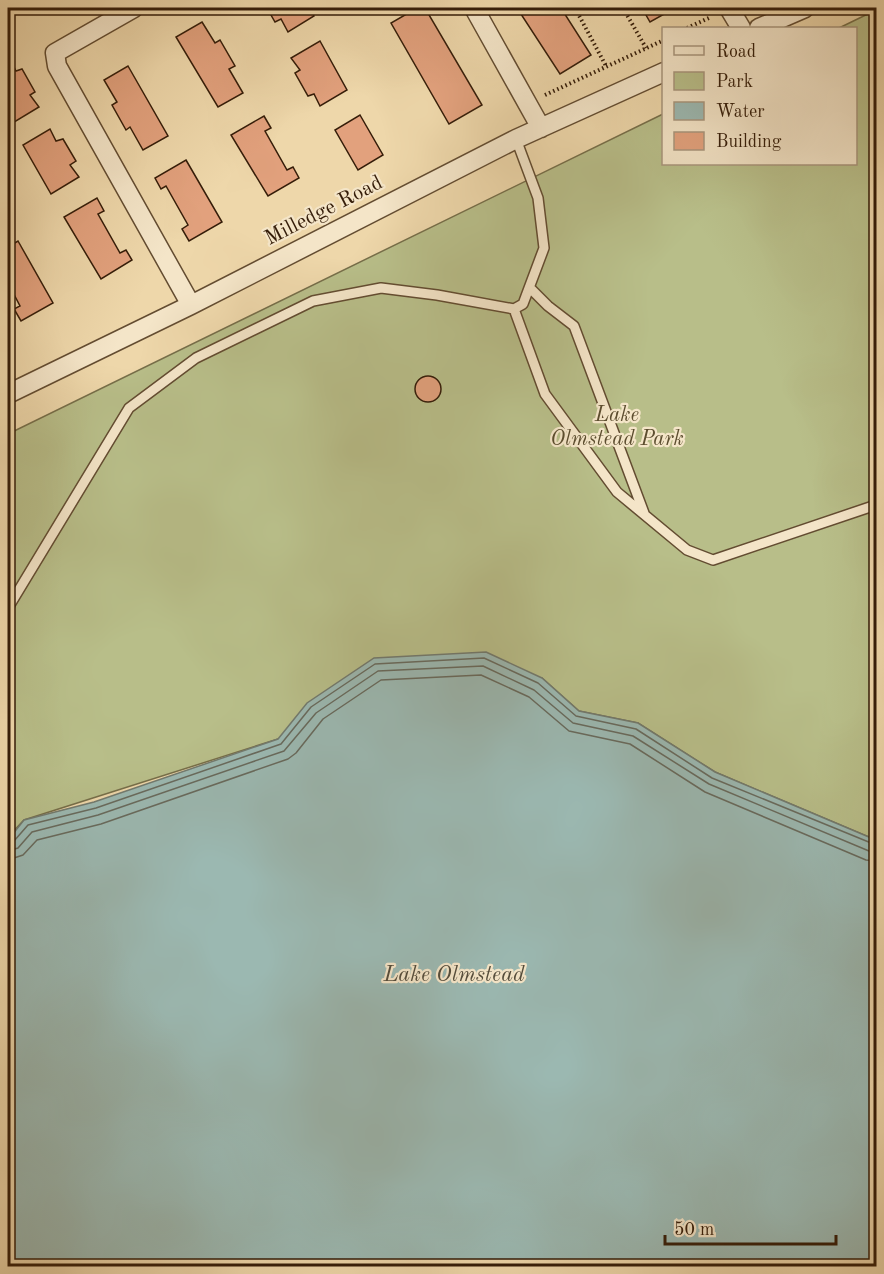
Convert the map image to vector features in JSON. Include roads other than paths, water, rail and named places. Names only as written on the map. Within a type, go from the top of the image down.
[{"type":"street","points":[[134,8],[55,53],[57,66],[190,306]]},
{"type":"street","points":[[474,8],[541,128]]},
{"type":"street","points":[[729,8],[740,27]]},
{"type":"street","points":[[761,27],[805,8]]},
{"type":"street","name":"Milledge Road","points":[[8,394],[190,306],[516,139],[662,72]]},
{"type":"lane","points":[[8,608],[129,408],[195,358],[313,301],[381,288],[437,295],[514,309],[523,304],[544,248],[538,198],[516,139]]},
{"type":"lane","points":[[530,288],[548,306],[574,326],[645,515]]},
{"type":"lane","points":[[514,309],[545,394],[583,448],[617,492],[687,550],[713,560],[876,505]]},
{"type":"water","name":"Lake Olmstead","points":[[486,652],[542,678],[579,711],[638,723],[715,772],[876,840],[876,1266],[8,1266],[8,840],[24,820],[94,802],[278,739],[307,703],[374,658]]},
{"type":"park label","name":"Lake Olmstead Park","points":[[617,427]]}]
